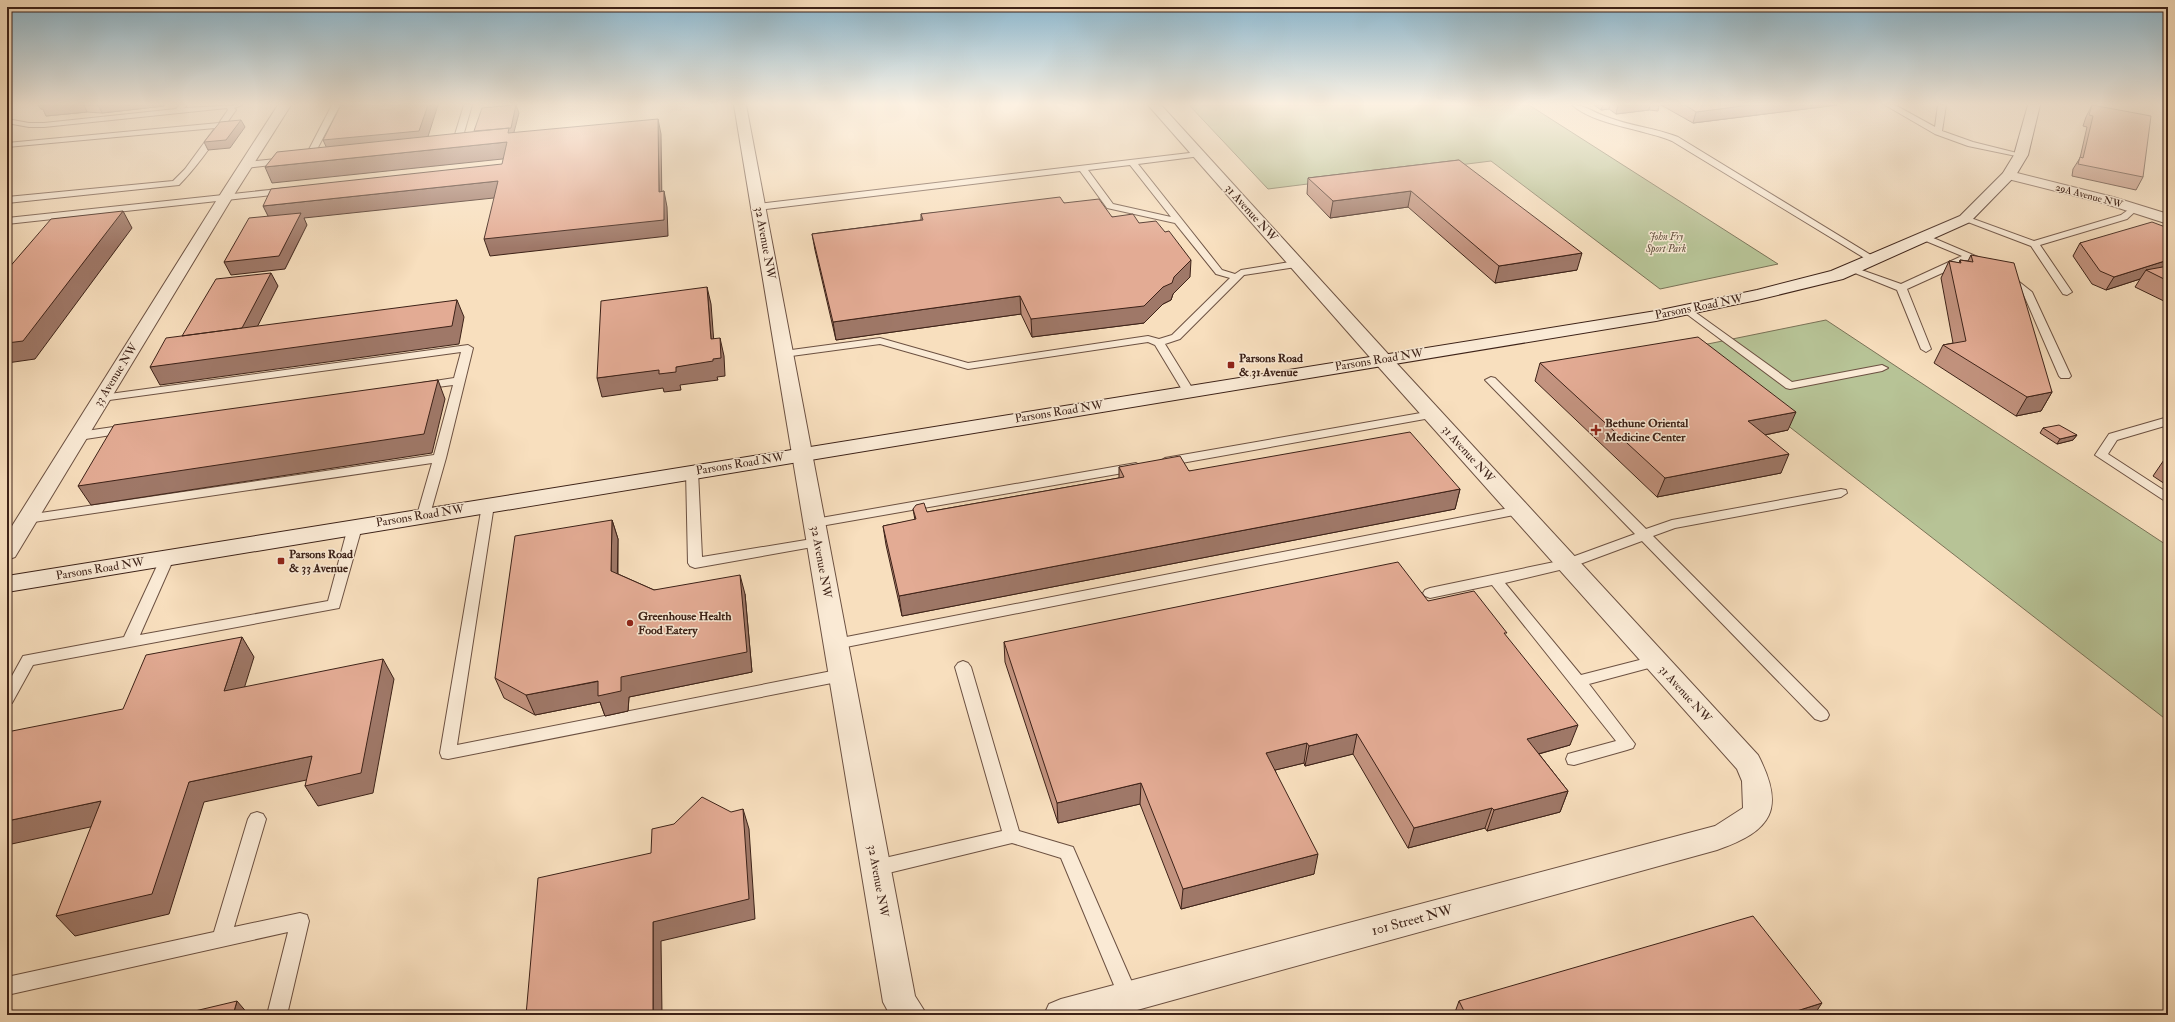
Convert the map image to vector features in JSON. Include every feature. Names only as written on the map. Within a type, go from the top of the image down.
[{"type":"street","name":"33 Avenue NW","points":[[7,552],[254,153]]},
{"type":"street","name":"32 Avenue NW","points":[[748,153],[900,1002],[910,1015]]},
{"type":"street","name":"31 Avenue NW","points":[[1198,154],[1432,415],[1748,763],[1756,782],[1757,813]]},
{"type":"street","name":"Parsons Road NW","points":[[7,584],[692,471],[1688,310],[1798,286],[1850,269],[1874,260],[1965,219],[2009,175],[2021,155]]},
{"type":"street","name":"29A Avenue NW","points":[[2009,175],[2135,208],[2168,219]]},
{"type":"street","name":"101 Street NW","points":[[1061,1015],[1717,838],[1730,834],[1745,825],[1757,813]]},
{"type":"lane","points":[[7,200],[176,183],[188,171],[202,153]]},
{"type":"lane","points":[[246,165],[304,159],[308,153]]},
{"type":"lane","points":[[1698,153],[1874,260]]},
{"type":"lane","points":[[2011,153],[2021,155]]},
{"type":"lane","points":[[758,207],[1198,154]]},
{"type":"lane","points":[[1132,162],[1219,272],[1236,277]]},
{"type":"lane","points":[[1082,168],[1110,206],[1170,220],[1178,220]]},
{"type":"lane","points":[[7,221],[296,190]]},
{"type":"lane","points":[[2034,244],[2124,217],[2135,208]]},
{"type":"lane","points":[[1965,219],[2034,244],[2067,292]]},
{"type":"lane","points":[[1924,237],[1998,267],[2027,292],[2065,376]]},
{"type":"lane","points":[[1850,269],[1901,288],[1971,256]]},
{"type":"lane","points":[[1158,343],[1176,337],[1236,277],[1246,271],[1296,264]]},
{"type":"lane","points":[[1901,288],[1926,349]]},
{"type":"lane","points":[[1688,310],[1790,386],[1882,368]]},
{"type":"lane","points":[[784,354],[880,341],[968,366],[1142,339],[1154,339],[1188,391]]},
{"type":"lane","points":[[102,398],[468,348],[424,515]]},
{"type":"lane","points":[[1491,380],[1821,715]]},
{"type":"lane","points":[[413,388],[459,381]]},
{"type":"lane","points":[[692,471],[695,563],[816,533],[1432,415]]},
{"type":"lane","points":[[2168,421],[2112,437],[2101,455],[2168,499]]},
{"type":"lane","points":[[79,436],[141,427]]},
{"type":"lane","points":[[28,519],[440,458]]},
{"type":"lane","points":[[1430,593],[1567,564],[1672,524],[1840,493]]},
{"type":"lane","points":[[488,505],[448,753],[842,675]]},
{"type":"lane","points":[[836,644],[1519,510]]},
{"type":"lane","points":[[7,699],[28,660],[334,605],[355,527]]},
{"type":"lane","points":[[130,641],[168,558]]},
{"type":"lane","points":[[1495,580],[1578,681],[1627,744],[1574,759]]},
{"type":"lane","points":[[1578,681],[1655,661]]},
{"type":"lane","points":[[963,667],[1012,836]]},
{"type":"lane","points":[[221,939],[257,819]]},
{"type":"lane","points":[[876,868],[1012,836],[1067,852],[1128,996]]},
{"type":"lane","points":[[7,986],[300,921],[277,1015]]},
{"type":"green space","name":"John Fry Sport Park","points":[[1234,153],[1604,153],[1778,264],[1660,289],[1491,161],[1268,189]]},
{"type":"green space","points":[[1826,320],[2168,546],[2168,721],[1688,348]]},
{"type":"building","points":[[276,153],[403,153],[265,167]]},
{"type":"building","points":[[505,153],[658,153],[659,192],[664,191],[664,220],[484,239],[498,181],[263,206],[271,189],[502,164]]},
{"type":"building","points":[[2084,153],[2146,153],[2143,177],[2078,164],[2080,157],[2083,158]]},
{"type":"building","points":[[1459,160],[1582,253],[1499,266],[1411,191],[1333,201],[1308,178]]},
{"type":"building","points":[[1060,197],[1064,203],[1099,199],[1112,217],[1133,214],[1139,223],[1156,221],[1165,232],[1169,231],[1191,260],[1174,277],[1172,283],[1163,287],[1144,306],[1031,319],[1020,296],[833,322],[812,234],[923,220],[921,214]]},
{"type":"building","points":[[123,211],[23,341],[7,343],[7,270],[51,219]]},
{"type":"building","points":[[301,213],[279,256],[224,262],[249,218]]},
{"type":"building","points":[[2152,222],[2168,228],[2168,260],[2114,277],[2100,271],[2080,243]]},
{"type":"building","points":[[1971,255],[2014,263],[2052,392],[2027,397],[1943,345],[1966,341],[1949,261],[1961,263],[1960,260],[1973,262]]},
{"type":"building","points":[[2168,266],[2168,281],[2146,270]]},
{"type":"building","points":[[271,273],[242,328],[182,336],[216,279]]},
{"type":"building","points":[[707,287],[711,339],[720,338],[721,358],[713,359],[713,361],[676,367],[676,372],[659,374],[659,370],[597,378],[601,301]]},
{"type":"building","points":[[457,300],[452,326],[150,367],[166,338]]},
{"type":"building","points":[[1698,337],[1796,412],[1748,421],[1789,454],[1665,478],[1540,363]]},
{"type":"building","points":[[438,380],[424,434],[78,486],[114,425]]},
{"type":"building","points":[[2059,425],[2077,435],[2060,439],[2043,428]]},
{"type":"building","points":[[1410,432],[1460,489],[899,596],[883,526],[916,519],[913,509],[916,505],[924,503],[927,512],[1124,477],[1119,467],[1180,456],[1189,471]]},
{"type":"building","points":[[612,520],[611,571],[654,590],[740,575],[747,652],[621,677],[621,691],[598,696],[598,681],[526,695],[495,678],[515,536]]},
{"type":"building","points":[[1398,562],[1428,601],[1474,591],[1507,633],[1504,633],[1578,725],[1527,739],[1568,791],[1494,810],[1492,808],[1414,828],[1357,734],[1309,746],[1307,743],[1266,753],[1318,854],[1183,889],[1141,783],[1057,803],[1004,642]]},
{"type":"building","points":[[242,637],[224,691],[383,659],[361,773],[305,786],[312,756],[189,782],[152,894],[56,916],[101,801],[7,821],[7,732],[123,709],[146,655]]},
{"type":"building","points":[[702,797],[731,812],[743,809],[749,899],[653,922],[653,1015],[526,1015],[538,878],[651,853],[652,829],[674,824]]},
{"type":"building","points":[[1753,916],[1822,1003],[1784,1015],[1466,1015],[1459,1001]]},
{"type":"building","points":[[237,1001],[233,1015],[178,1015]]},
{"type":"place","name":"Parsons Road & 31 Avenue","points":[[1231,365]]},
{"type":"place","name":"Bethune Oriental Medicine Center","points":[[1596,430]]},
{"type":"place","name":"Parsons Road & 33 Avenue","points":[[281,561]]},
{"type":"place","name":"Greenhouse Health Food Eatery","points":[[630,623]]}]
